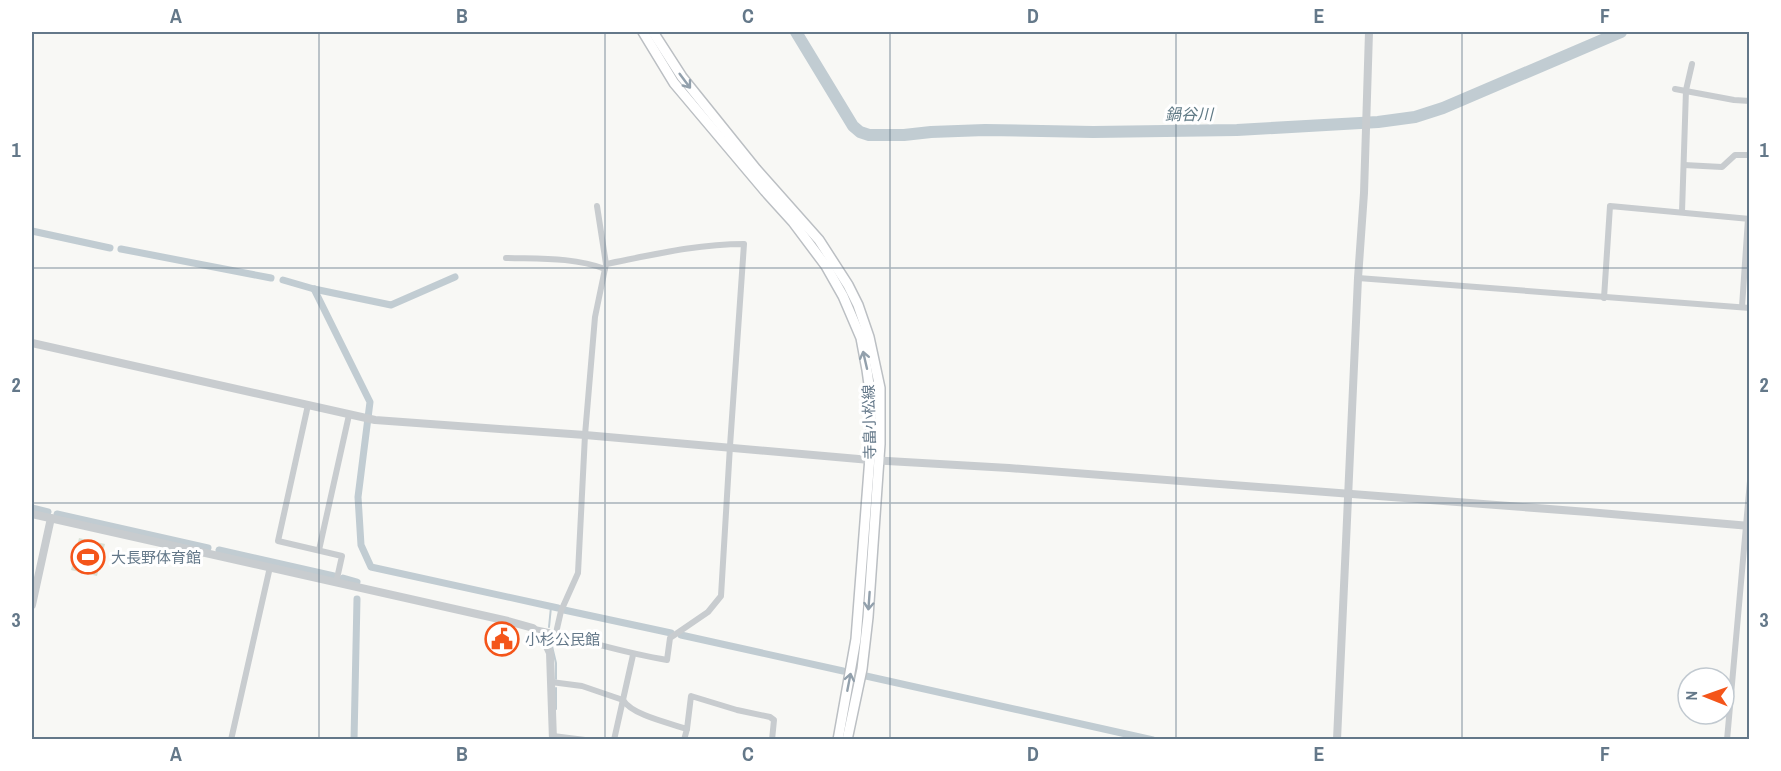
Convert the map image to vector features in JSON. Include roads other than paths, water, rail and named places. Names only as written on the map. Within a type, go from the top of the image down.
[{"type":"main road","name":"寺畠小松線","points":[[643,32],[674,83],[793,222],[826,266],[858,330],[871,399],[874,460],[866,638],[847,740]]},
{"type":"main road","name":"寺畠小松線","points":[[653,32],[682,77],[756,169],[819,240],[848,285],[869,337],[880,388],[856,639],[838,740]]},
{"type":"street","points":[[1337,740],[1347,494],[1364,193],[1369,32]]},
{"type":"street","points":[[1682,212],[1686,90],[1692,64]]},
{"type":"street","points":[[1676,89],[1749,101]]},
{"type":"street","points":[[1684,165],[1722,167],[1735,155],[1749,155]]},
{"type":"street","points":[[556,633],[561,611],[578,573],[585,435],[595,317],[605,266],[597,206]]},
{"type":"street","points":[[1604,298],[1610,206],[1749,219],[1742,307]]},
{"type":"street","points":[[32,514],[508,621],[633,655],[668,660],[670,638],[708,612],[721,596],[744,244],[688,247],[605,266],[558,260],[506,258]]},
{"type":"street","points":[[1358,278],[1749,308]]},
{"type":"street","points":[[32,343],[369,419],[730,446],[874,460],[1009,468],[1748,526]]},
{"type":"street","points":[[308,405],[278,541],[342,556],[336,583]]},
{"type":"street","points":[[319,550],[349,415]]},
{"type":"street","points":[[1727,740],[1748,526],[1749,481]]},
{"type":"street","points":[[32,605],[35,570],[51,518]]},
{"type":"street","points":[[231,740],[270,567]]},
{"type":"street","points":[[533,628],[543,638],[550,652],[553,738],[585,740]]},
{"type":"street","points":[[614,740],[633,655]]},
{"type":"street","points":[[551,682],[582,686],[622,700],[625,704],[646,715],[687,729]]},
{"type":"street","points":[[684,740],[691,696],[770,717],[774,720],[772,740]]},
{"type":"waterway","name":"鍋谷川","points":[[796,32],[853,126],[869,135],[985,130],[1093,132],[1237,130],[1378,122],[1415,117],[1443,108],[1621,32]]},
{"type":"waterway","points":[[32,231],[110,248]]},
{"type":"waterway","points":[[121,249],[271,278]]},
{"type":"waterway","points":[[283,280],[391,305],[455,277]]},
{"type":"waterway","points":[[314,289],[370,402],[358,497],[361,545],[371,567],[558,608]]},
{"type":"waterway","points":[[32,508],[48,512]]},
{"type":"waterway","points":[[57,514],[208,548]]},
{"type":"waterway","points":[[219,550],[334,576]]},
{"type":"waterway","points":[[343,578],[357,582]]},
{"type":"waterway","points":[[354,740],[357,599]]},
{"type":"waterway","points":[[549,627],[551,607]]},
{"type":"waterway","points":[[564,610],[671,633]]},
{"type":"waterway","points":[[681,635],[843,671]]},
{"type":"waterway","points":[[551,642],[556,663],[556,679]]},
{"type":"waterway","points":[[866,676],[1153,740]]},
{"type":"waterway","points":[[556,688],[556,709]]},
{"type":"place","name":"大長野体育館","points":[[88,557]]},
{"type":"place","name":"小杉公民館","points":[[502,639]]}]
